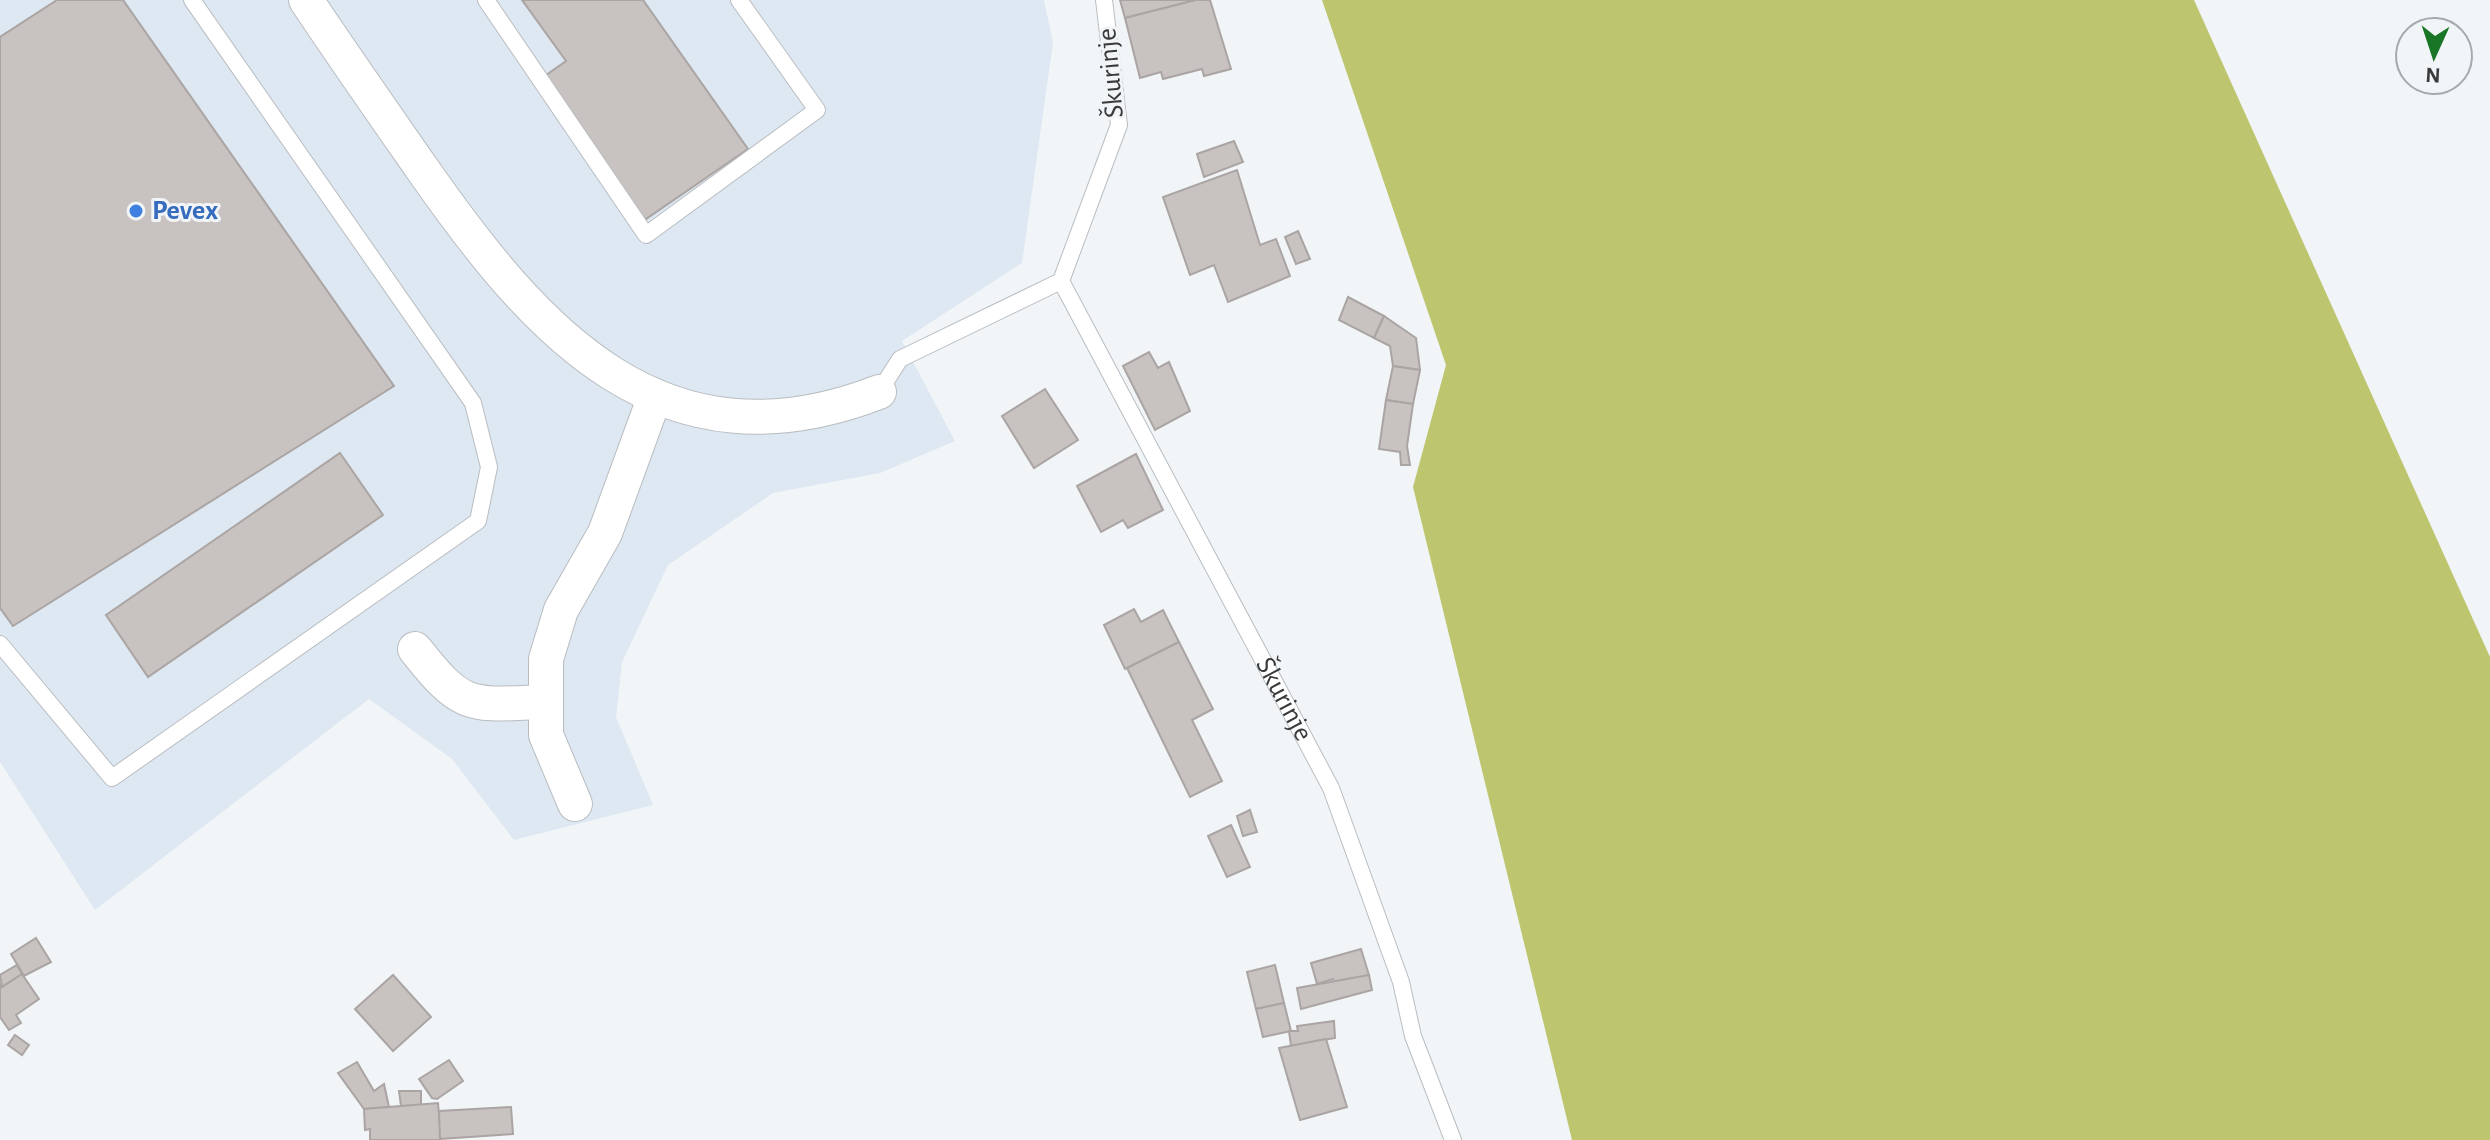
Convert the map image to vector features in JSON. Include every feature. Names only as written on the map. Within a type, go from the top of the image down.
[{"type":"street","points":[[306,0],[502,278],[551,328],[602,369],[655,396],[711,414],[773,417],[838,408],[879,392]]},
{"type":"street","points":[[575,804],[546,735],[546,659],[561,610],[605,533],[655,396]]},
{"type":"street","points":[[415,649],[445,687],[463,700],[486,705],[544,702]]},
{"type":"lane","points":[[0,644],[112,778],[478,521],[489,467],[473,403],[192,0]]},
{"type":"lane","points":[[486,0],[646,235],[817,110],[739,0]]},
{"type":"lane","name":"Škurinje","points":[[1104,0],[1119,125],[1061,281],[1331,788],[1401,982],[1413,1036],[1453,1140]]},
{"type":"lane","points":[[879,392],[900,359],[1061,281]]},
{"type":"shaded area","points":[[0,0],[1044,0],[1053,43],[1022,263],[902,341],[955,441],[880,473],[773,493],[668,565],[622,662],[616,717],[653,805],[514,840],[452,759],[369,699],[95,910],[0,762]]},
{"type":"green space","points":[[1322,0],[2194,0],[2490,657],[2490,1140],[1572,1140],[1413,487],[1446,365]]},
{"type":"building","name":"Pevex","points":[[57,0],[123,0],[394,386],[13,626],[0,608],[0,37]]},
{"type":"building","points":[[522,0],[643,0],[748,149],[643,221],[542,78],[566,61]]},
{"type":"building","points":[[1120,0],[1196,0],[1125,18]]},
{"type":"building","points":[[1196,0],[1210,0],[1231,69],[1204,76],[1202,69],[1163,79],[1161,72],[1140,78],[1125,18]]},
{"type":"building","points":[[1234,141],[1243,162],[1204,177],[1197,154]]},
{"type":"building","points":[[1237,170],[1260,245],[1276,239],[1290,276],[1228,302],[1214,265],[1190,275],[1163,197]]},
{"type":"building","points":[[1298,231],[1310,259],[1296,264],[1285,237]]},
{"type":"building","points":[[1348,297],[1384,316],[1374,338],[1339,320]]},
{"type":"building","points":[[1384,316],[1416,338],[1420,370],[1393,366],[1390,346],[1374,338]]},
{"type":"building","points":[[1149,352],[1158,368],[1169,362],[1190,411],[1155,430],[1123,366]]},
{"type":"building","points":[[1393,366],[1420,370],[1413,404],[1386,400]]},
{"type":"building","points":[[1045,389],[1078,440],[1034,468],[1002,416]]},
{"type":"building","points":[[1386,400],[1413,404],[1407,446],[1410,465],[1401,465],[1400,452],[1379,449]]},
{"type":"building","points":[[340,453],[383,515],[148,677],[106,615]]},
{"type":"building","points":[[1136,454],[1163,510],[1128,528],[1123,520],[1101,532],[1077,486]]},
{"type":"building","points":[[1134,609],[1141,622],[1163,610],[1179,642],[1125,669],[1104,625]]},
{"type":"building","points":[[1179,642],[1213,709],[1192,720],[1222,781],[1190,797],[1127,668]]},
{"type":"building","points":[[1250,810],[1257,832],[1243,836],[1237,816]]},
{"type":"building","points":[[1231,825],[1250,867],[1227,877],[1208,836]]},
{"type":"building","points":[[36,938],[51,962],[24,976],[11,954]]},
{"type":"building","points":[[1361,949],[1369,975],[1335,984],[1333,979],[1317,984],[1311,963]]},
{"type":"building","points":[[17,965],[22,974],[2,987],[0,975]]},
{"type":"building","points":[[1275,965],[1284,1003],[1256,1009],[1247,972]]},
{"type":"building","points":[[22,974],[39,999],[16,1015],[21,1023],[9,1030],[0,1017],[0,984],[2,987]]},
{"type":"building","points":[[393,975],[431,1017],[393,1051],[355,1009]]},
{"type":"building","points":[[1369,975],[1372,990],[1301,1009],[1297,988]]},
{"type":"building","points":[[1284,1003],[1291,1031],[1263,1037],[1256,1009]]},
{"type":"building","points":[[1334,1021],[1335,1038],[1291,1046],[1289,1031],[1298,1031],[1297,1026]]},
{"type":"building","points":[[15,1035],[29,1045],[22,1055],[8,1045]]},
{"type":"building","points":[[1326,1039],[1347,1107],[1300,1120],[1279,1048]]},
{"type":"building","points":[[449,1060],[463,1081],[437,1099],[432,1098],[419,1079]]},
{"type":"building","points":[[357,1062],[374,1091],[384,1084],[389,1107],[364,1109],[338,1073]]},
{"type":"building","points":[[399,1091],[421,1091],[421,1105],[401,1106]]},
{"type":"building","points":[[438,1103],[441,1140],[370,1140],[370,1129],[365,1130],[364,1109]]},
{"type":"building","points":[[511,1107],[513,1134],[440,1139],[439,1111]]},
{"type":"place","name":"Pevex","points":[[136,211]]}]
